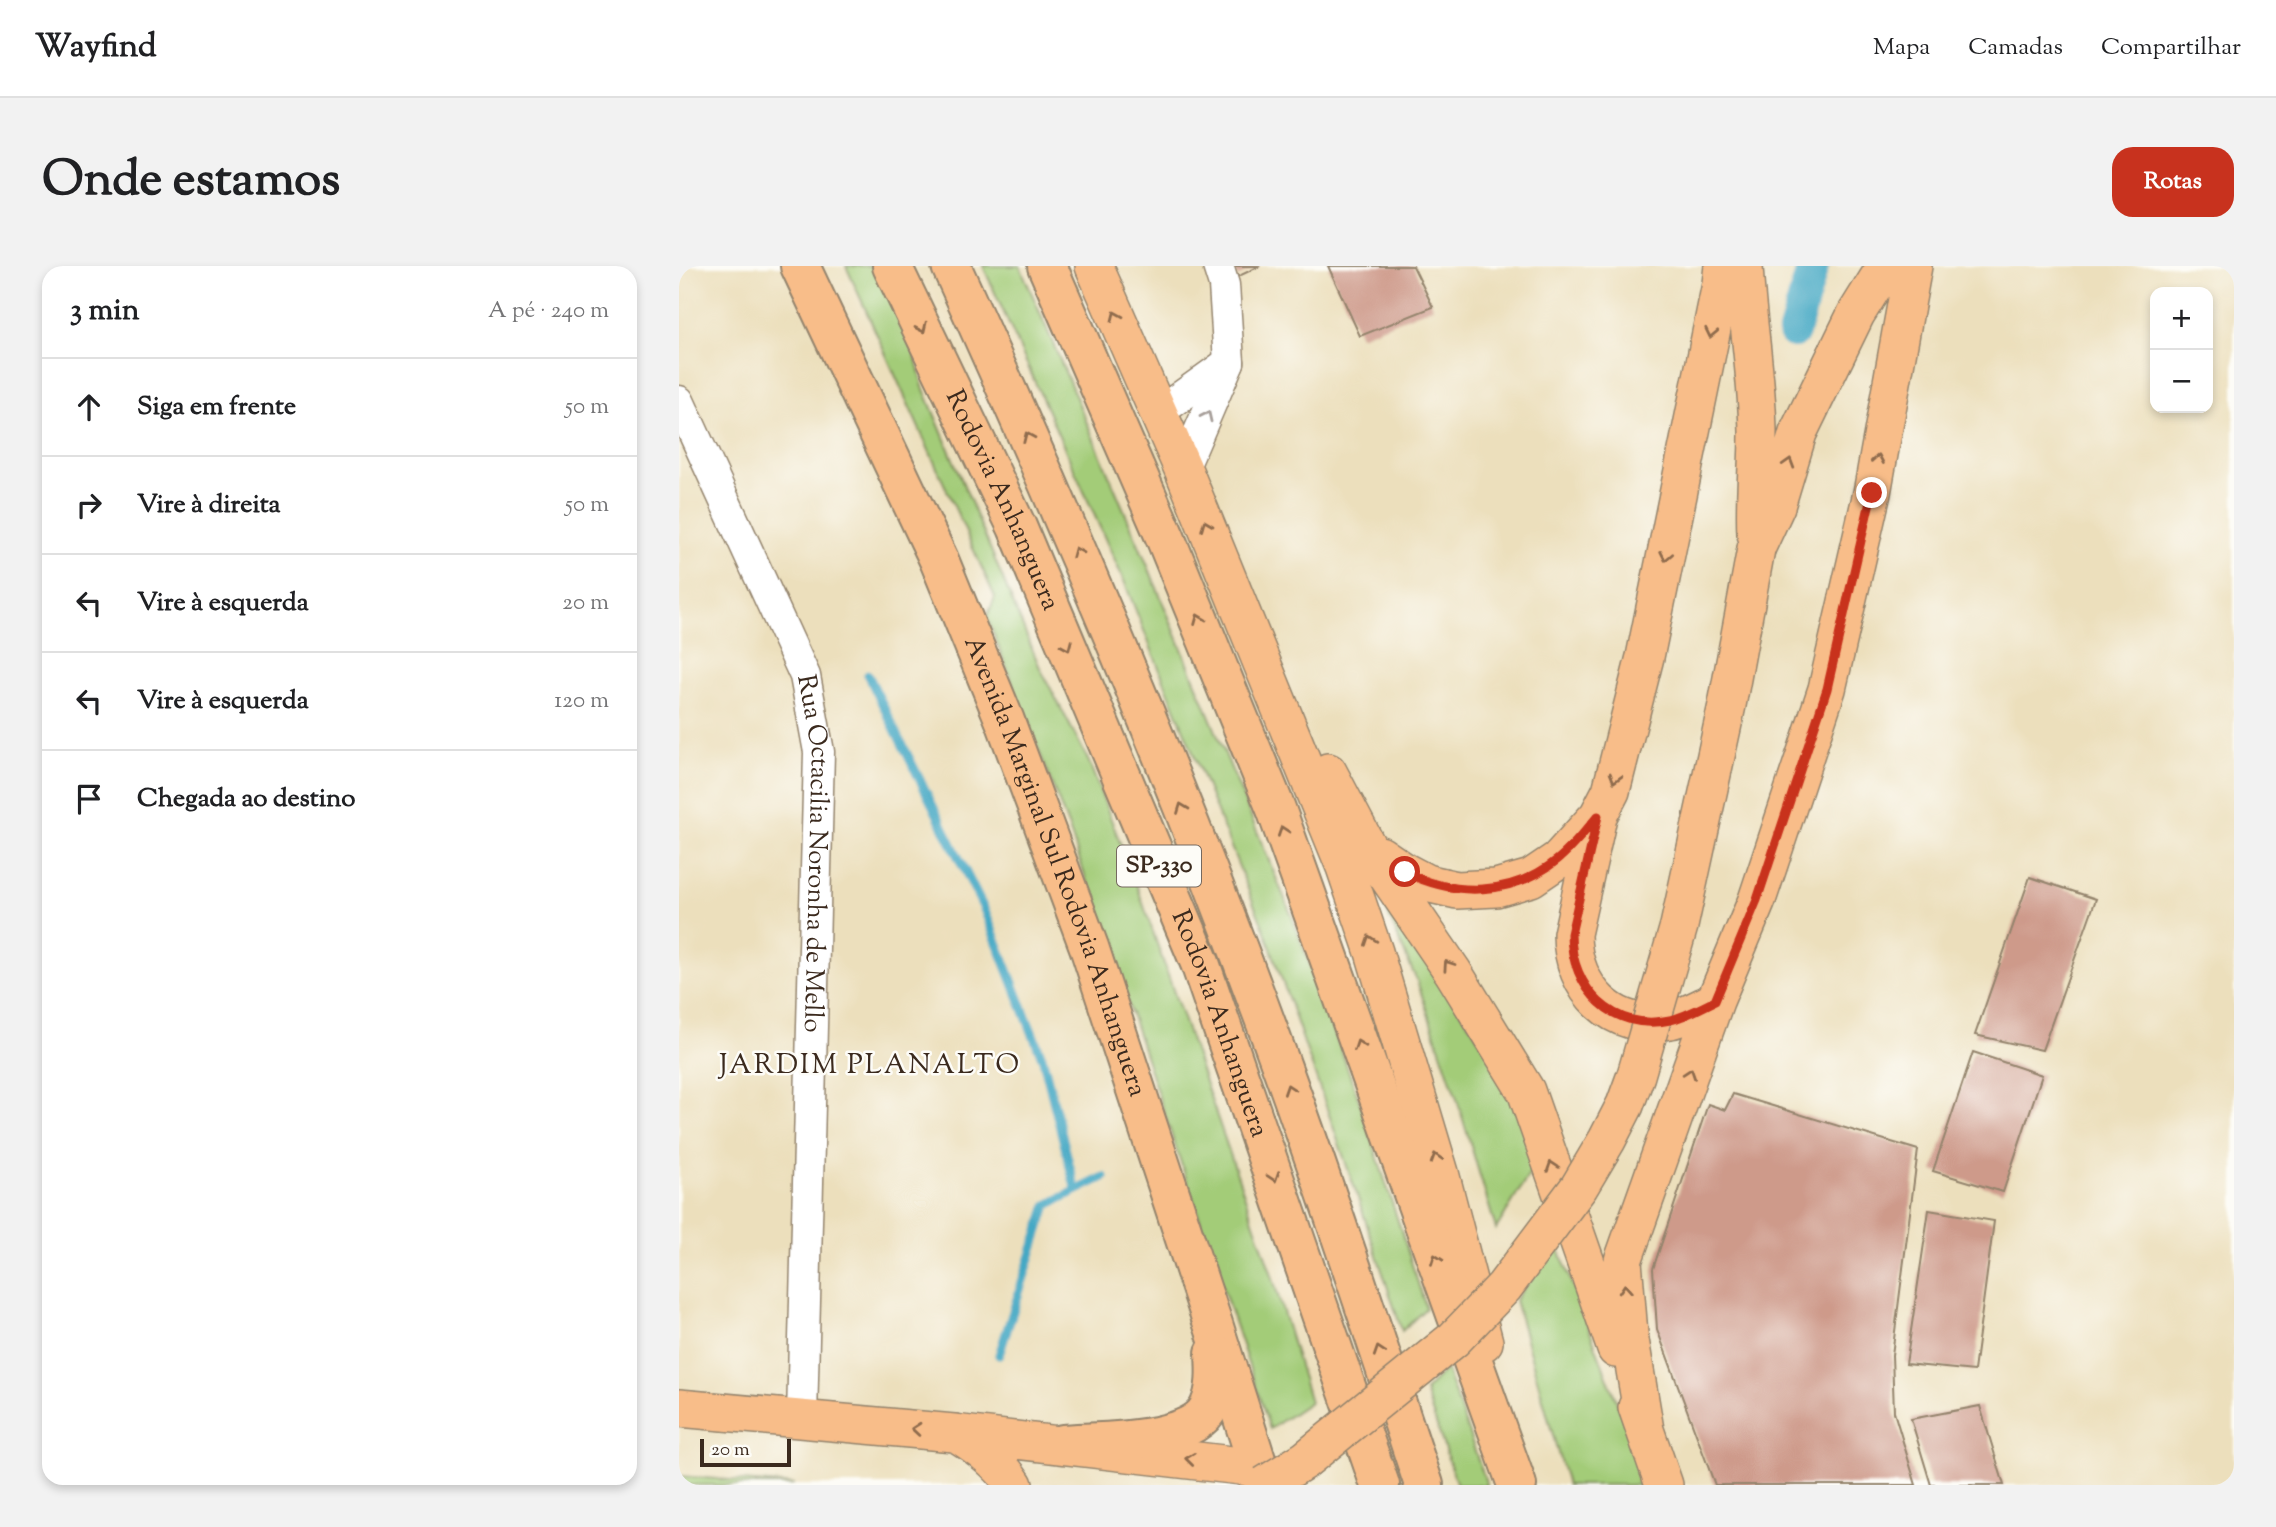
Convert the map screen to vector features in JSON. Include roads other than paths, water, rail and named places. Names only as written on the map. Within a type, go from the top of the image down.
[{"type":"highway","name":"Avenida Marginal Sul Rodovia Anhanguera","points":[[800,266],[939,560],[1005,721],[1089,947],[1262,1479]]},
{"type":"highway","name":"Rodovia Anhanguera","points":[[892,266],[1017,527],[1200,963],[1380,1485]]},
{"type":"highway","name":"Rodovia Anhanguera","points":[[951,266],[1055,499],[1154,737],[1235,944],[1338,1228],[1424,1485]]},
{"type":"highway","points":[[1047,266],[1165,537],[1276,809],[1519,1485]]},
{"type":"highway","points":[[1063,1444],[1161,1436],[1191,1426],[1209,1408],[1216,1380],[1214,1327]]},
{"type":"main road","points":[[1094,266],[1183,469],[1345,867],[1374,952],[1440,1173],[1519,1485]]},
{"type":"main road","points":[[1715,1001],[1671,1020],[1654,1022],[1636,1021],[1605,1007],[1582,983],[1571,951],[1571,934],[1598,816],[1611,791],[1645,657],[1723,266]]},
{"type":"main road","points":[[679,1408],[1063,1444],[1262,1479],[1305,1460],[1454,1339],[1504,1287],[1579,1187],[1625,1105],[1679,926],[1727,705],[1756,549],[1758,434],[1744,266]]},
{"type":"main road","points":[[1756,549],[1776,506],[1798,433],[1856,314],[1886,266]]},
{"type":"main road","points":[[1645,1430],[1629,1334],[1623,1261],[1715,1001],[1757,900],[1827,689],[1872,493],[1913,266]]},
{"type":"main road","points":[[1231,589],[1367,846],[1454,972],[1526,1091],[1664,1485]]},
{"type":"main road","points":[[1367,846],[1426,883],[1457,890],[1496,888],[1531,877],[1559,859],[1598,816]]},
{"type":"main road","points":[[954,1433],[976,1445],[993,1459],[1014,1485]]},
{"type":"street","points":[[1183,469],[1229,362],[1224,285],[1218,266]]},
{"type":"street","points":[[1158,413],[1229,362]]},
{"type":"street","name":"Rua Octacilia Noronha de Mello","points":[[679,401],[805,676],[819,752],[802,1418]]},
{"type":"waterway","points":[[1794,332],[1813,266]]},
{"type":"waterway","points":[[868,675],[984,909],[1043,1060],[1076,1191]]},
{"type":"waterway","points":[[999,1355],[1047,1205],[1104,1177]]},
{"type":"district","name":"JARDIM PLANALTO","points":[[870,1066]]}]
